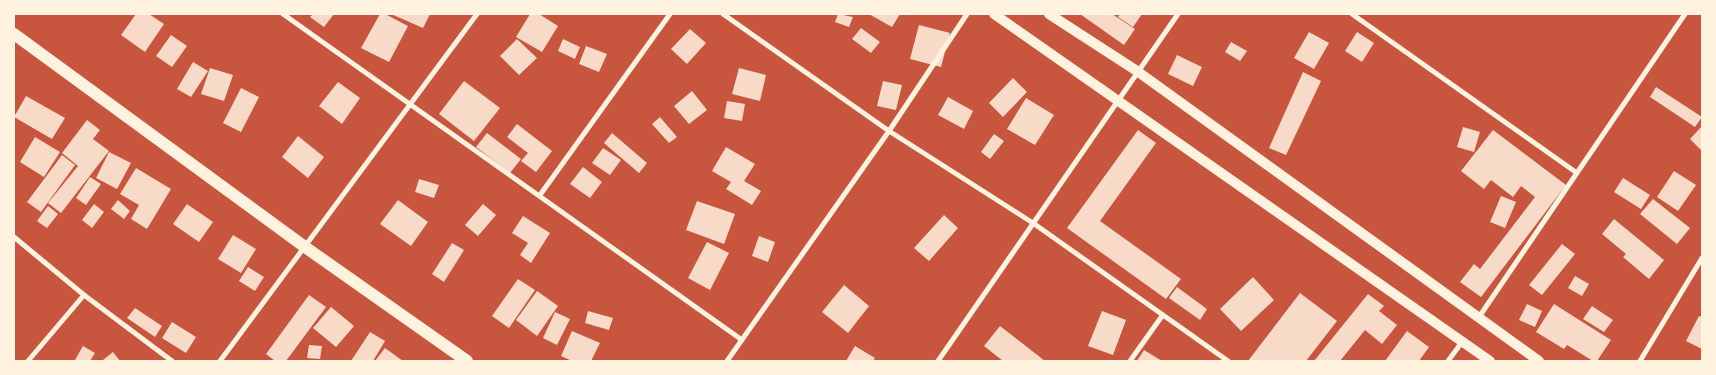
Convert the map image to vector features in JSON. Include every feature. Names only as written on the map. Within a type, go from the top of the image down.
[{"type":"main road","points":[[994,14],[1490,361]]},
{"type":"main road","points":[[1049,14],[1137,71],[1539,361]]},
{"type":"main road","points":[[14,34],[305,247],[465,361]]},
{"type":"street","points":[[283,14],[742,340]]},
{"type":"street","points":[[220,361],[477,14]]},
{"type":"street","points":[[540,195],[670,14]]},
{"type":"street","points":[[723,14],[888,131],[1033,223],[1228,361]]},
{"type":"street","points":[[727,361],[888,131],[967,14]]},
{"type":"street","points":[[938,361],[1178,14]]},
{"type":"street","points":[[1352,14],[1577,174]]},
{"type":"street","points":[[1479,318],[1685,14]]},
{"type":"street","points":[[14,237],[84,295],[172,361]]},
{"type":"street","points":[[1640,361],[1702,258]]},
{"type":"street","points":[[28,361],[84,295]]},
{"type":"street","points":[[1130,361],[1162,316]]},
{"type":"street","points":[[1448,361],[1462,342]]},
{"type":"building","points":[[136,14],[149,14],[164,24],[145,52],[121,35]]},
{"type":"building","points":[[313,14],[334,14],[324,27],[310,17]]},
{"type":"building","points":[[380,14],[385,14],[408,26],[389,62],[361,48]]},
{"type":"building","points":[[391,14],[430,14],[423,28]]},
{"type":"building","points":[[530,14],[539,14],[558,26],[542,52],[516,37]]},
{"type":"building","points":[[838,14],[853,17],[849,27],[835,22]]},
{"type":"building","points":[[869,14],[900,14],[892,27]]},
{"type":"building","points":[[1080,14],[1112,14],[1135,29],[1124,45]]},
{"type":"building","points":[[1120,14],[1142,14],[1133,27],[1118,17]]},
{"type":"building","points":[[919,25],[950,33],[941,67],[910,59]]},
{"type":"building","points":[[861,28],[880,42],[871,53],[852,39]]},
{"type":"building","points":[[690,29],[706,43],[687,64],[671,49]]},
{"type":"building","points":[[1309,32],[1329,43],[1314,69],[1294,58]]},
{"type":"building","points":[[1357,32],[1374,43],[1362,62],[1345,51]]},
{"type":"building","points":[[171,35],[187,46],[172,67],[156,56]]},
{"type":"building","points":[[517,39],[537,58],[519,75],[500,56]]},
{"type":"building","points":[[563,39],[580,47],[575,59],[558,51]]},
{"type":"building","points":[[1231,42],[1247,51],[1240,61],[1225,52]]},
{"type":"building","points":[[586,46],[607,54],[599,72],[579,64]]},
{"type":"building","points":[[1177,55],[1202,67],[1193,86],[1168,74]]},
{"type":"building","points":[[193,62],[208,71],[191,97],[177,89]]},
{"type":"building","points":[[210,68],[233,75],[224,101],[201,94]]},
{"type":"building","points":[[739,68],[766,75],[760,101],[732,94]]},
{"type":"building","points":[[1303,72],[1321,81],[1286,155],[1269,148]]},
{"type":"building","points":[[1013,78],[1027,92],[1003,117],[989,103]]},
{"type":"building","points":[[464,81],[500,108],[474,141],[439,114]]},
{"type":"building","points":[[883,81],[902,85],[896,110],[877,106]]},
{"type":"building","points":[[338,82],[360,98],[342,124],[319,106]]},
{"type":"building","points":[[1656,87],[1702,117],[1695,127],[1650,97]]},
{"type":"building","points":[[241,88],[259,97],[241,132],[223,123]]},
{"type":"building","points":[[692,91],[707,110],[689,124],[674,106]]},
{"type":"building","points":[[26,96],[65,118],[52,139],[14,117]]},
{"type":"building","points":[[948,97],[973,111],[964,129],[938,115]]},
{"type":"building","points":[[1026,98],[1054,115],[1035,145],[1007,129]]},
{"type":"building","points":[[727,101],[745,104],[742,121],[724,118]]},
{"type":"building","points":[[660,117],[677,137],[669,143],[652,124]]},
{"type":"building","points":[[87,120],[100,130],[93,139],[109,151],[61,213],[48,203],[78,166],[62,153]]},
{"type":"building","points":[[517,124],[552,151],[536,172],[521,161],[528,153],[507,137]]},
{"type":"building","points":[[1702,126],[1702,151],[1690,139]]},
{"type":"building","points":[[1463,127],[1480,132],[1474,152],[1457,147]]},
{"type":"building","points":[[1138,130],[1156,143],[1100,221],[1181,279],[1166,299],[1067,228]]},
{"type":"building","points":[[1493,130],[1566,185],[1481,297],[1460,282],[1474,264],[1480,269],[1535,197],[1521,186],[1513,197],[1491,180],[1484,189],[1461,171]]},
{"type":"building","points":[[487,133],[521,159],[510,173],[476,147]]},
{"type":"building","points":[[612,133],[647,163],[639,173],[604,143]]},
{"type":"building","points":[[994,134],[1004,141],[990,159],[981,152]]},
{"type":"building","points":[[298,136],[324,157],[308,178],[282,157]]},
{"type":"building","points":[[35,137],[60,152],[44,177],[20,162]]},
{"type":"building","points":[[726,147],[755,164],[744,181],[761,191],[752,205],[726,189],[731,182],[712,171]]},
{"type":"building","points":[[603,148],[621,160],[610,175],[592,163]]},
{"type":"building","points":[[109,152],[131,163],[117,189],[96,178]]},
{"type":"building","points":[[62,155],[75,165],[41,212],[27,202]]},
{"type":"building","points":[[583,167],[602,182],[590,198],[570,184]]},
{"type":"building","points":[[136,168],[171,189],[147,229],[131,219],[139,205],[120,194]]},
{"type":"building","points":[[1674,171],[1696,185],[1678,211],[1657,197]]},
{"type":"building","points":[[90,177],[101,184],[86,205],[76,198]]},
{"type":"building","points":[[1623,178],[1650,195],[1641,209],[1614,192]]},
{"type":"building","points":[[419,179],[439,185],[434,198],[415,192]]},
{"type":"building","points":[[1501,196],[1516,202],[1505,228],[1490,222]]},
{"type":"building","points":[[1653,199],[1690,228],[1677,244],[1640,214]]},
{"type":"building","points":[[118,200],[130,211],[124,219],[111,209]]},
{"type":"building","points":[[398,200],[428,222],[411,246],[380,224]]},
{"type":"building","points":[[697,201],[735,214],[724,244],[686,230]]},
{"type":"building","points":[[94,204],[104,212],[92,228],[82,220]]},
{"type":"building","points":[[187,204],[213,222],[199,242],[173,224]]},
{"type":"building","points":[[483,204],[496,215],[478,236],[465,225]]},
{"type":"building","points":[[48,206],[58,214],[47,228],[37,221]]},
{"type":"building","points":[[944,215],[958,228],[929,261],[914,248]]},
{"type":"building","points":[[523,216],[550,233],[531,263],[520,255],[528,243],[512,233]]},
{"type":"building","points":[[1614,219],[1664,260],[1649,279],[1623,257],[1626,254],[1602,234]]},
{"type":"building","points":[[233,235],[256,249],[241,273],[218,259]]},
{"type":"building","points":[[759,236],[775,242],[768,262],[752,256]]},
{"type":"building","points":[[707,242],[729,253],[710,290],[688,278]]},
{"type":"building","points":[[452,243],[464,250],[444,282],[432,274]]},
{"type":"building","points":[[1562,244],[1575,254],[1542,295],[1529,285]]},
{"type":"building","points":[[248,267],[264,277],[255,291],[239,281]]},
{"type":"building","points":[[1575,276],[1589,284],[1582,296],[1568,288]]},
{"type":"building","points":[[1253,277],[1274,300],[1241,331],[1220,309]]},
{"type":"building","points":[[518,279],[535,290],[509,328],[492,316]]},
{"type":"building","points":[[844,285],[869,306],[848,333],[822,312]]},
{"type":"building","points":[[1177,287],[1207,309],[1200,320],[1169,298]]},
{"type":"building","points":[[537,291],[558,306],[537,336],[516,320]]},
{"type":"building","points":[[1300,293],[1337,321],[1306,361],[1248,361]]},
{"type":"building","points":[[1368,294],[1384,306],[1379,311],[1397,325],[1382,344],[1365,330],[1340,361],[1314,361]]},
{"type":"building","points":[[309,295],[326,307],[286,361],[275,361],[266,354]]},
{"type":"building","points":[[1527,304],[1542,311],[1535,327],[1519,320]]},
{"type":"building","points":[[1554,304],[1611,340],[1597,361],[1593,361],[1567,345],[1564,349],[1536,332]]},
{"type":"building","points":[[1592,306],[1613,320],[1604,332],[1583,319]]},
{"type":"building","points":[[331,307],[354,326],[336,347],[313,328]]},
{"type":"building","points":[[135,308],[162,326],[155,337],[127,318]]},
{"type":"building","points":[[588,311],[613,318],[609,330],[585,323]]},
{"type":"building","points":[[1102,311],[1126,320],[1113,355],[1088,346]]},
{"type":"building","points":[[555,312],[570,319],[557,345],[543,338]]},
{"type":"building","points":[[1699,316],[1702,317],[1702,349],[1686,341]]},
{"type":"building","points":[[172,322],[196,337],[186,353],[162,338]]},
{"type":"building","points":[[1000,326],[1045,361],[1003,361],[984,346]]},
{"type":"building","points":[[572,331],[600,343],[591,361],[572,361],[561,356]]},
{"type":"building","points":[[1407,331],[1429,347],[1419,361],[1385,361]]},
{"type":"building","points":[[370,332],[385,341],[373,361],[351,361]]},
{"type":"building","points":[[309,345],[322,346],[320,359],[307,358]]},
{"type":"building","points":[[83,346],[95,353],[90,361],[75,360]]},
{"type":"building","points":[[855,346],[875,358],[873,361],[846,361]]},
{"type":"building","points":[[385,348],[403,361],[375,361]]},
{"type":"building","points":[[1144,350],[1162,361],[1137,361]]},
{"type":"building","points":[[113,352],[120,361],[103,360]]}]
